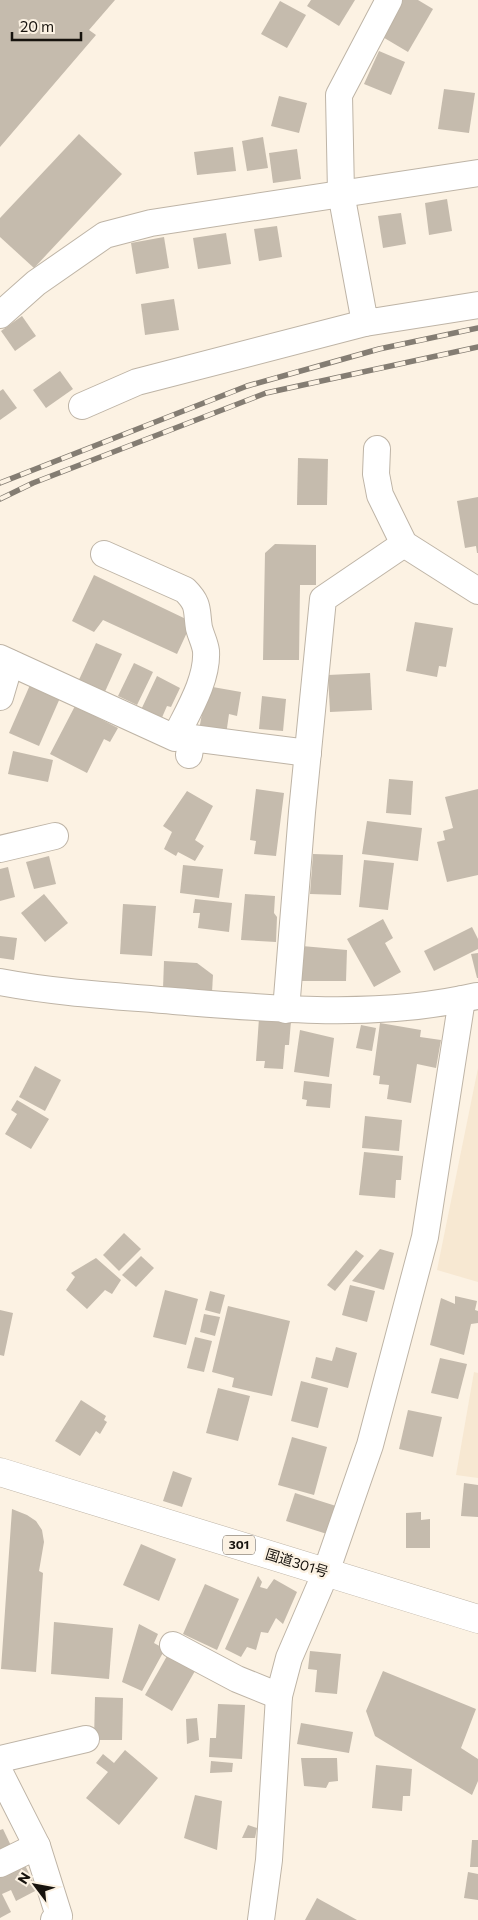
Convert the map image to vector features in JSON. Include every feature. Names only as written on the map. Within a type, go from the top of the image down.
[{"type":"highway","name":"国道301号","points":[[0,1472],[478,1619]]},
{"type":"street","points":[[365,323],[341,193],[339,95],[388,0]]},
{"type":"street","points":[[0,315],[36,283],[105,235],[151,223],[478,173]]},
{"type":"street","points":[[82,406],[137,382],[365,323],[478,305]]},
{"type":"street","points":[[377,449],[376,474],[380,495],[404,544],[478,592]]},
{"type":"street","points":[[286,1010],[323,598],[404,544]]},
{"type":"street","points":[[0,697],[5,661],[175,738],[196,693],[205,661],[206,649],[194,599],[185,590],[104,554]]},
{"type":"street","points":[[189,755],[192,738],[308,753]]},
{"type":"street","points":[[0,849],[55,836]]},
{"type":"street","points":[[0,982],[41,990],[286,1010],[378,1008],[470,997],[425,1237],[370,1445],[326,1572],[289,1658],[280,1696],[269,1860],[261,1920]]},
{"type":"street","points":[[173,1645],[236,1679],[280,1696]]},
{"type":"street","points":[[0,1759],[86,1738]]},
{"type":"street","points":[[0,1773],[37,1846],[59,1916],[54,1920]]},
{"type":"street","points":[[0,1864],[37,1846]]},
{"type":"shaded area","points":[[478,1068],[478,1282],[437,1270]]},
{"type":"shaded area","points":[[474,1372],[478,1373],[478,1478],[456,1475]]},
{"type":"building","points":[[0,0],[115,0],[89,30],[96,35],[0,147]]},
{"type":"building","points":[[311,0],[355,0],[339,26],[307,6]]},
{"type":"building","points":[[402,0],[418,0],[433,9],[408,52],[381,36]]},
{"type":"building","points":[[280,1],[306,15],[287,48],[261,34]]},
{"type":"building","points":[[379,51],[405,62],[391,95],[364,84]]},
{"type":"building","points":[[444,89],[475,93],[469,133],[438,129]]},
{"type":"building","points":[[279,96],[307,103],[299,133],[271,126]]},
{"type":"building","points":[[79,134],[122,174],[34,268],[0,237],[0,218]]},
{"type":"building","points":[[263,137],[268,168],[247,171],[242,141]]},
{"type":"building","points":[[233,147],[236,171],[197,175],[194,152]]},
{"type":"building","points":[[297,149],[301,179],[273,183],[269,153]]},
{"type":"building","points":[[447,199],[452,231],[429,235],[425,203]]},
{"type":"building","points":[[401,213],[406,244],[383,248],[378,216]]},
{"type":"building","points":[[277,226],[282,257],[259,261],[254,229]]},
{"type":"building","points":[[226,233],[231,264],[198,269],[193,238]]},
{"type":"building","points":[[164,237],[169,268],[136,274],[131,243]]},
{"type":"building","points":[[174,299],[179,330],[145,335],[141,304]]},
{"type":"building","points":[[22,316],[36,336],[15,351],[1,331]]},
{"type":"building","points":[[60,371],[73,389],[46,408],[33,390]]},
{"type":"building","points":[[3,389],[17,408],[0,420],[0,391]]},
{"type":"building","points":[[298,458],[328,459],[327,505],[297,505]]},
{"type":"building","points":[[478,497],[477,553],[476,546],[465,548],[457,501]]},
{"type":"building","points":[[275,544],[316,545],[316,585],[300,585],[299,660],[263,660],[265,553]]},
{"type":"building","points":[[94,575],[188,620],[190,626],[177,654],[103,620],[94,632],[72,621]]},
{"type":"building","points":[[415,622],[453,628],[446,667],[439,666],[437,677],[406,671]]},
{"type":"building","points":[[96,643],[122,654],[103,696],[77,684]]},
{"type":"building","points":[[134,663],[153,672],[137,705],[118,696]]},
{"type":"building","points":[[370,673],[372,710],[330,712],[328,675]]},
{"type":"building","points":[[157,676],[180,688],[171,707],[167,706],[160,722],[140,712]]},
{"type":"building","points":[[30,685],[60,698],[39,746],[9,733]]},
{"type":"building","points":[[207,686],[241,692],[237,716],[229,714],[226,735],[199,730]]},
{"type":"building","points":[[262,696],[286,699],[283,731],[259,729]]},
{"type":"building","points":[[75,706],[118,728],[110,742],[104,739],[87,773],[50,754]]},
{"type":"building","points":[[13,751],[53,760],[48,782],[8,774]]},
{"type":"building","points":[[389,779],[413,781],[411,815],[386,813]]},
{"type":"building","points":[[256,789],[284,793],[276,856],[254,854],[256,841],[250,840]]},
{"type":"building","points":[[478,789],[478,875],[447,882],[437,842],[445,840],[443,831],[453,828],[445,797]]},
{"type":"building","points":[[187,791],[213,806],[195,840],[204,846],[195,861],[178,852],[176,856],[164,849],[172,832],[163,826]]},
{"type":"building","points":[[367,821],[422,828],[418,861],[362,854]]},
{"type":"building","points":[[313,854],[343,855],[341,895],[310,894]]},
{"type":"building","points":[[49,856],[56,884],[34,889],[26,862]]},
{"type":"building","points":[[364,860],[394,863],[388,910],[359,907]]},
{"type":"building","points":[[183,865],[223,869],[219,898],[180,893]]},
{"type":"building","points":[[8,867],[15,897],[0,901],[0,869]]},
{"type":"building","points":[[44,894],[68,923],[45,942],[21,913]]},
{"type":"building","points":[[245,894],[275,896],[274,913],[277,917],[276,942],[241,940]]},
{"type":"building","points":[[195,899],[232,903],[229,932],[198,928],[200,913],[193,913]]},
{"type":"building","points":[[123,904],[156,906],[152,956],[120,954]]},
{"type":"building","points":[[383,919],[393,938],[385,943],[401,972],[374,987],[347,939]]},
{"type":"building","points":[[472,927],[478,939],[478,949],[434,971],[424,951]]},
{"type":"building","points":[[0,936],[17,938],[14,960],[0,958]]},
{"type":"building","points":[[302,946],[347,950],[346,981],[301,981]]},
{"type":"building","points":[[478,953],[478,978],[477,978],[471,954]]},
{"type":"building","points":[[164,961],[197,963],[213,975],[212,992],[163,989]]},
{"type":"building","points":[[259,1018],[291,1021],[289,1045],[285,1045],[283,1069],[264,1068],[265,1061],[256,1061]]},
{"type":"building","points":[[380,1023],[421,1030],[420,1037],[441,1040],[436,1068],[417,1064],[411,1103],[387,1099],[389,1085],[379,1084],[380,1076],[373,1075]]},
{"type":"building","points":[[361,1025],[376,1028],[372,1051],[356,1048]]},
{"type":"building","points":[[300,1030],[334,1038],[329,1077],[294,1072]]},
{"type":"building","points":[[35,1066],[61,1080],[45,1111],[19,1097]]},
{"type":"building","points":[[304,1081],[332,1084],[330,1108],[306,1106],[307,1100],[302,1099]]},
{"type":"building","points":[[17,1100],[49,1119],[31,1149],[5,1134],[17,1114],[11,1110]]},
{"type":"building","points":[[365,1116],[402,1120],[399,1151],[362,1148]]},
{"type":"building","points":[[364,1152],[403,1156],[401,1180],[396,1180],[395,1198],[359,1195]]},
{"type":"building","points":[[124,1233],[141,1249],[119,1271],[103,1255]]},
{"type":"building","points":[[380,1249],[394,1253],[384,1290],[352,1281]]},
{"type":"building","points":[[356,1250],[364,1256],[335,1291],[327,1285]]},
{"type":"building","points":[[141,1256],[154,1268],[136,1287],[122,1275]]},
{"type":"building","points":[[96,1258],[121,1280],[112,1294],[105,1290],[87,1309],[66,1290],[75,1277],[71,1273]]},
{"type":"building","points":[[350,1285],[375,1291],[367,1322],[342,1315]]},
{"type":"building","points":[[165,1290],[198,1299],[186,1345],[153,1337]]},
{"type":"building","points":[[210,1291],[225,1295],[220,1314],[205,1310]]},
{"type":"building","points":[[455,1296],[477,1301],[475,1310],[478,1311],[478,1323],[471,1324],[464,1355],[430,1345],[441,1298],[455,1304]]},
{"type":"building","points":[[228,1306],[290,1321],[272,1396],[232,1387],[234,1378],[212,1372]]},
{"type":"building","points":[[0,1310],[13,1313],[4,1356],[0,1355]]},
{"type":"building","points":[[204,1314],[220,1317],[215,1336],[200,1332]]},
{"type":"building","points":[[195,1337],[212,1341],[204,1372],[187,1368]]},
{"type":"building","points":[[336,1347],[357,1353],[348,1388],[311,1378],[316,1357],[332,1361]]},
{"type":"building","points":[[440,1358],[467,1364],[458,1399],[431,1393]]},
{"type":"building","points":[[301,1381],[328,1388],[318,1428],[291,1421]]},
{"type":"building","points":[[218,1388],[250,1396],[238,1441],[206,1433]]},
{"type":"building","points":[[81,1400],[106,1416],[104,1420],[107,1422],[100,1434],[96,1431],[80,1456],[55,1441]]},
{"type":"building","points":[[408,1410],[442,1417],[433,1457],[399,1449]]},
{"type":"building","points":[[292,1437],[327,1447],[314,1495],[278,1485]]},
{"type":"building","points":[[173,1471],[192,1478],[182,1507],[163,1501]]},
{"type":"building","points":[[464,1483],[478,1485],[478,1517],[461,1516]]},
{"type":"building","points":[[295,1493],[336,1506],[327,1534],[286,1521]]},
{"type":"building","points":[[12,1509],[36,1521],[42,1530],[44,1542],[39,1571],[43,1573],[36,1672],[1,1669]]},
{"type":"building","points":[[421,1512],[421,1520],[430,1519],[430,1548],[406,1548],[406,1513]]},
{"type":"building","points":[[141,1544],[176,1559],[159,1601],[123,1585]]},
{"type":"building","points":[[258,1576],[262,1582],[260,1587],[267,1589],[274,1579],[297,1592],[283,1624],[276,1618],[268,1633],[261,1632],[256,1650],[247,1647],[241,1657],[225,1649]]},
{"type":"building","points":[[205,1584],[239,1599],[217,1650],[183,1634]]},
{"type":"building","points":[[54,1622],[113,1628],[109,1679],[51,1674]]},
{"type":"building","points":[[139,1624],[158,1634],[154,1643],[165,1649],[142,1691],[122,1682]]},
{"type":"building","points":[[310,1651],[341,1654],[337,1694],[315,1692],[317,1670],[308,1669]]},
{"type":"building","points":[[167,1656],[195,1671],[172,1711],[145,1695]]},
{"type":"building","points":[[383,1671],[476,1709],[461,1748],[478,1759],[478,1781],[472,1795],[375,1736],[366,1711]]},
{"type":"building","points":[[95,1697],[123,1698],[122,1740],[94,1740]]},
{"type":"building","points":[[218,1704],[245,1705],[242,1759],[209,1757],[210,1738],[216,1738]]},
{"type":"building","points":[[197,1718],[199,1740],[187,1744],[186,1719]]},
{"type":"building","points":[[301,1723],[353,1732],[349,1753],[297,1744]]},
{"type":"building","points":[[125,1750],[158,1778],[119,1825],[86,1798],[108,1772],[96,1763],[103,1754],[114,1763]]},
{"type":"building","points":[[301,1758],[337,1758],[338,1781],[329,1782],[326,1788],[304,1786]]},
{"type":"building","points":[[211,1761],[233,1763],[232,1772],[210,1773]]},
{"type":"building","points":[[376,1765],[412,1769],[410,1796],[403,1796],[402,1811],[372,1808]]},
{"type":"building","points":[[195,1795],[222,1801],[217,1850],[184,1838]]},
{"type":"building","points":[[248,1825],[257,1828],[255,1838],[242,1838]]},
{"type":"building","points":[[3,1829],[14,1852],[0,1858],[0,1830]]},
{"type":"building","points":[[472,1840],[478,1840],[478,1867],[470,1867]]},
{"type":"building","points":[[24,1863],[37,1890],[16,1901],[11,1890],[2,1894],[11,1912],[0,1918],[0,1875]]},
{"type":"building","points":[[468,1872],[478,1874],[478,1900],[464,1898]]},
{"type":"building","points":[[317,1898],[357,1920],[305,1920]]},
{"type":"railway","points":[[0,483],[247,386],[379,349],[478,328]]},
{"type":"railway","points":[[0,499],[33,483],[266,393],[478,347]]}]
